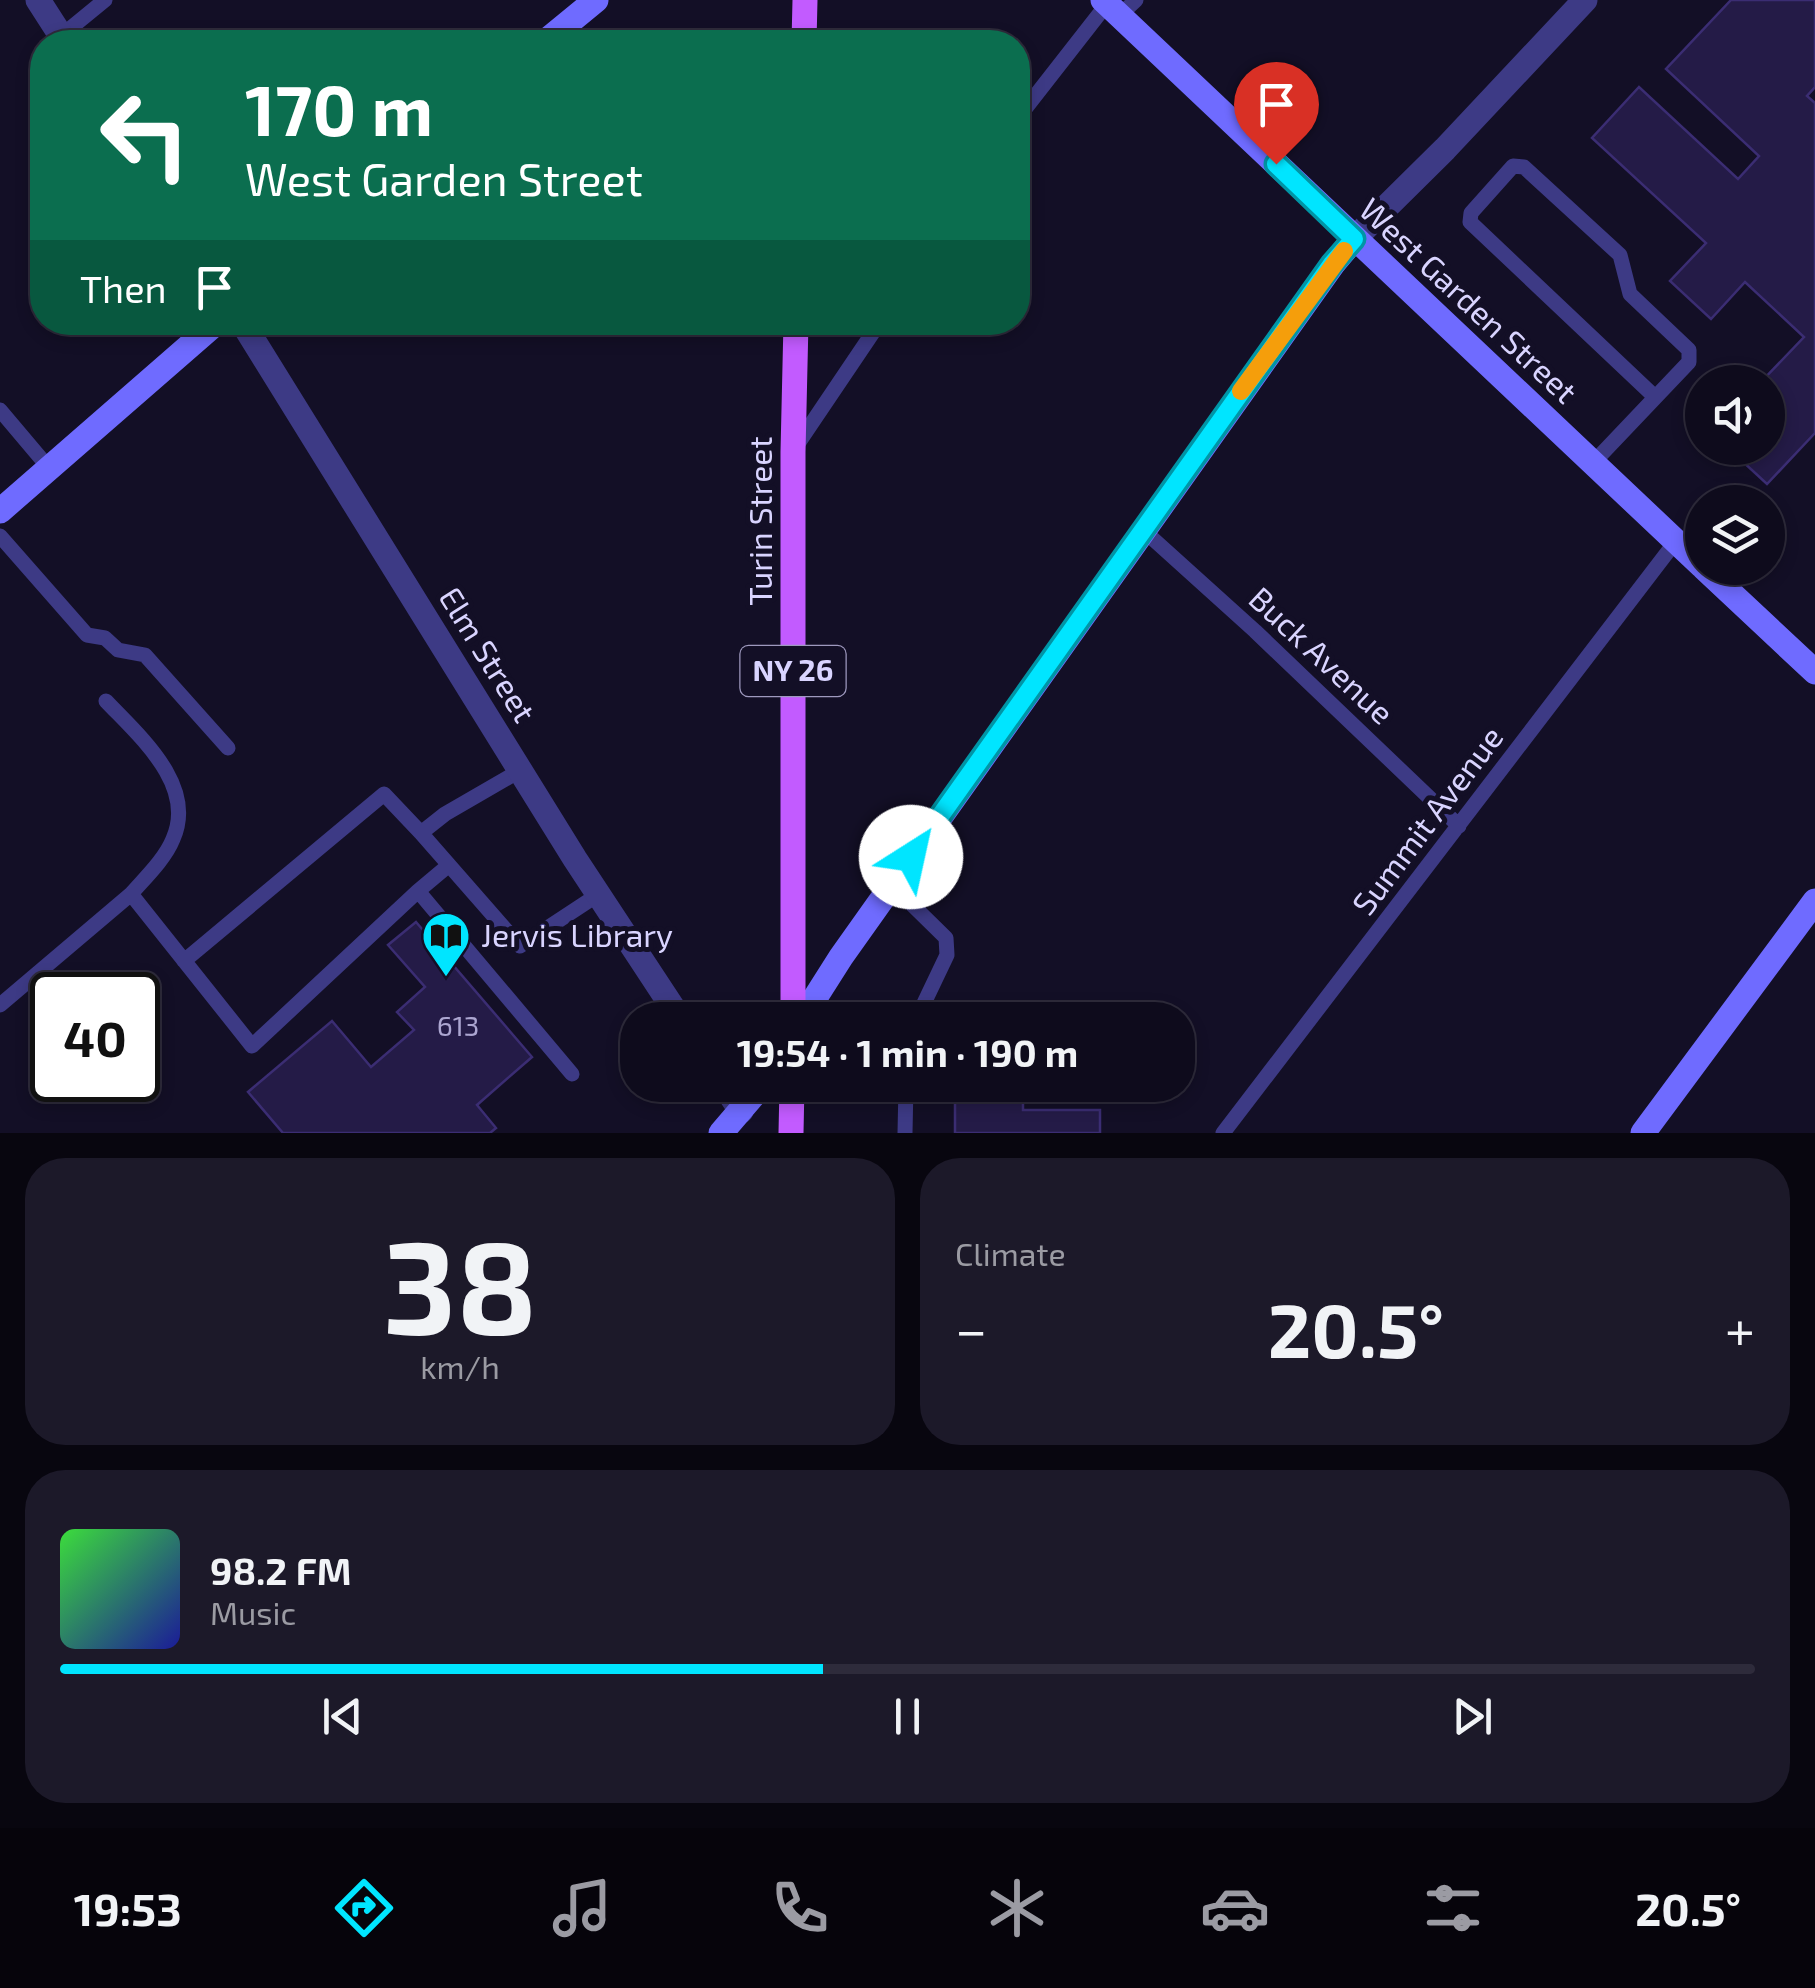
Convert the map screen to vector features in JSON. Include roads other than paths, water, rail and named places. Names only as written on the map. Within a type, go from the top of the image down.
[{"type":"main road","points":[[804,30],[805,0]]},
{"type":"main road","name":"Turin Street","points":[[793,1002],[796,335]]},
{"type":"main road","points":[[791,1133],[792,1102]]},
{"type":"street","points":[[38,0],[57,30]]},
{"type":"street","points":[[560,30],[596,0]]},
{"type":"street","points":[[813,1002],[1142,529],[1332,264],[1585,0]]},
{"type":"street","name":"West Garden Street","points":[[1116,5],[1354,239],[1685,549]]},
{"type":"street","points":[[0,511],[202,335]]},
{"type":"street","name":"Elm Street","points":[[250,335],[669,1002]]},
{"type":"street","name":"West Garden Street","points":[[1722,585],[1815,672]]},
{"type":"street","points":[[1643,1133],[1815,901]]},
{"type":"street","points":[[734,1102],[740,1111]]},
{"type":"street","points":[[721,1133],[748,1102]]},
{"type":"lane","points":[[73,30],[105,0]]},
{"type":"lane","points":[[1030,104],[1116,5]]},
{"type":"lane","points":[[1594,464],[1656,397],[1688,362],[1689,350],[1630,294],[1620,255],[1524,167],[1513,166],[1471,213],[1470,222],[1656,397]]},
{"type":"lane","points":[[793,452],[871,335]]},
{"type":"lane","points":[[0,410],[49,468]]},
{"type":"lane","name":"Buck Avenue","points":[[1142,529],[1256,631],[1459,826]]},
{"type":"lane","points":[[0,536],[86,635],[105,638],[118,650],[145,654],[228,748]]},
{"type":"lane","name":"Summit Avenue","points":[[1223,1133],[1676,540]]},
{"type":"lane","points":[[0,1005],[131,894],[172,842],[180,816],[164,766],[106,700]]},
{"type":"lane","points":[[421,833],[444,814],[520,770]]},
{"type":"lane","points":[[184,960],[384,794],[520,946],[599,894]]},
{"type":"lane","points":[[131,894],[252,1046],[449,865]]},
{"type":"lane","points":[[892,885],[946,938],[947,954],[924,1002]]},
{"type":"lane","points":[[418,892],[572,1074]]},
{"type":"lane","points":[[905,1133],[906,1102]]},
{"type":"place","name":"Jervis Library","points":[[446,978]]}]
